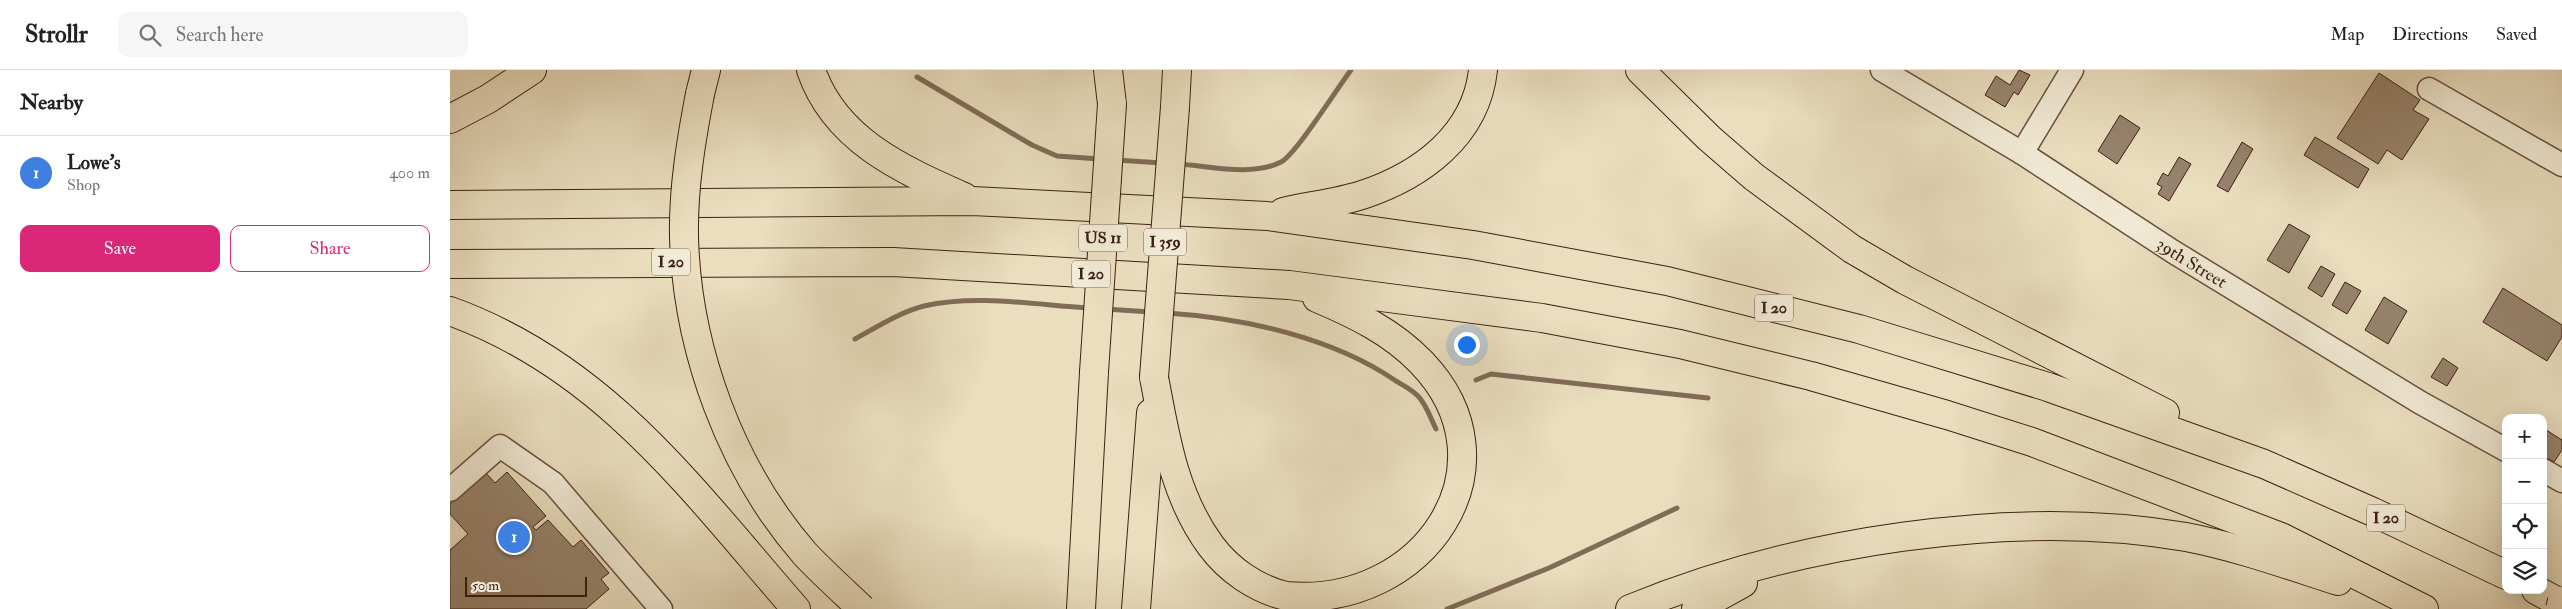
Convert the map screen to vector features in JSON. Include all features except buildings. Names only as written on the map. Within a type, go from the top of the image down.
[{"type":"main road","points":[[450,119],[488,99],[532,70]]},
{"type":"main road","points":[[811,70],[828,107],[841,123],[871,150],[908,171],[972,201]]},
{"type":"main road","points":[[1108,70],[1112,104]]},
{"type":"main road","name":"US 11","points":[[1080,609],[1114,70]]},
{"type":"main road","points":[[1267,216],[1360,196],[1410,176],[1447,146],[1462,126],[1475,102],[1483,70]]},
{"type":"main road","points":[[1640,70],[1709,138],[1754,177],[1852,249],[1905,280],[2264,464]]},
{"type":"main road","name":"I 359","points":[[1154,377],[1178,73]]},
{"type":"main road","points":[[703,82],[686,178],[684,235],[689,300],[709,380],[743,462],[782,524],[806,554],[862,609]]},
{"type":"main road","name":"I 20","points":[[450,205],[972,201],[1267,216],[1473,245],[1667,281],[1859,328],[2048,387],[2264,464],[2373,512],[2502,573]]},
{"type":"main road","name":"I 20","points":[[450,264],[893,262],[1289,285],[1542,318],[1680,344],[1811,376],[1938,412],[2097,465],[2281,537],[2424,609]]},
{"type":"main road","points":[[1154,377],[1165,439],[1177,483],[1200,531],[1225,562],[1258,586],[1276,594],[1316,601],[1356,597],[1396,580],[1418,563],[1435,543],[1449,520],[1459,495],[1463,452],[1453,408],[1439,383],[1403,346],[1378,328],[1347,311],[1289,285]]},
{"type":"main road","points":[[450,311],[472,319],[525,345],[576,377],[622,415],[664,457],[796,609]]},
{"type":"main road","points":[[1136,609],[1154,377]]},
{"type":"main road","points":[[1630,609],[1666,594],[1783,560],[1880,540],[1940,532],[2064,527],[2127,530],[2186,537],[2245,551],[2418,609]]},
{"type":"main road","points":[[1696,609],[1783,560]]},
{"type":"main road","points":[[2544,594],[2562,603],[2560,609]]},
{"type":"street","name":"39th Street","points":[[1882,70],[2022,153],[2172,251],[2421,403],[2502,448]]},
{"type":"street","points":[[2022,153],[2072,70]]},
{"type":"street","points":[[2430,89],[2562,165]]},
{"type":"street","points":[[450,490],[500,446],[553,483],[661,609]]},
{"type":"street","points":[[2547,472],[2562,481]]},
{"type":"waterway","points":[[1178,164],[1244,170],[1257,169],[1281,162],[1306,134],[1351,70]]},
{"type":"waterway","points":[[917,77],[1032,145],[1057,156],[1100,159]]},
{"type":"waterway","points":[[1116,160],[1162,163]]},
{"type":"waterway","points":[[855,339],[906,312],[924,306],[944,303],[1006,301],[1089,308]]},
{"type":"waterway","points":[[1105,309],[1151,312]]},
{"type":"waterway","points":[[1167,313],[1256,325],[1315,341],[1344,353],[1371,366],[1416,394],[1421,399],[1436,429]]},
{"type":"waterway","points":[[1476,380],[1491,374],[1708,398]]},
{"type":"waterway","points":[[1447,609],[1549,568],[1677,508]]},
{"type":"place","name":"Lowe's","points":[[514,537]]}]
